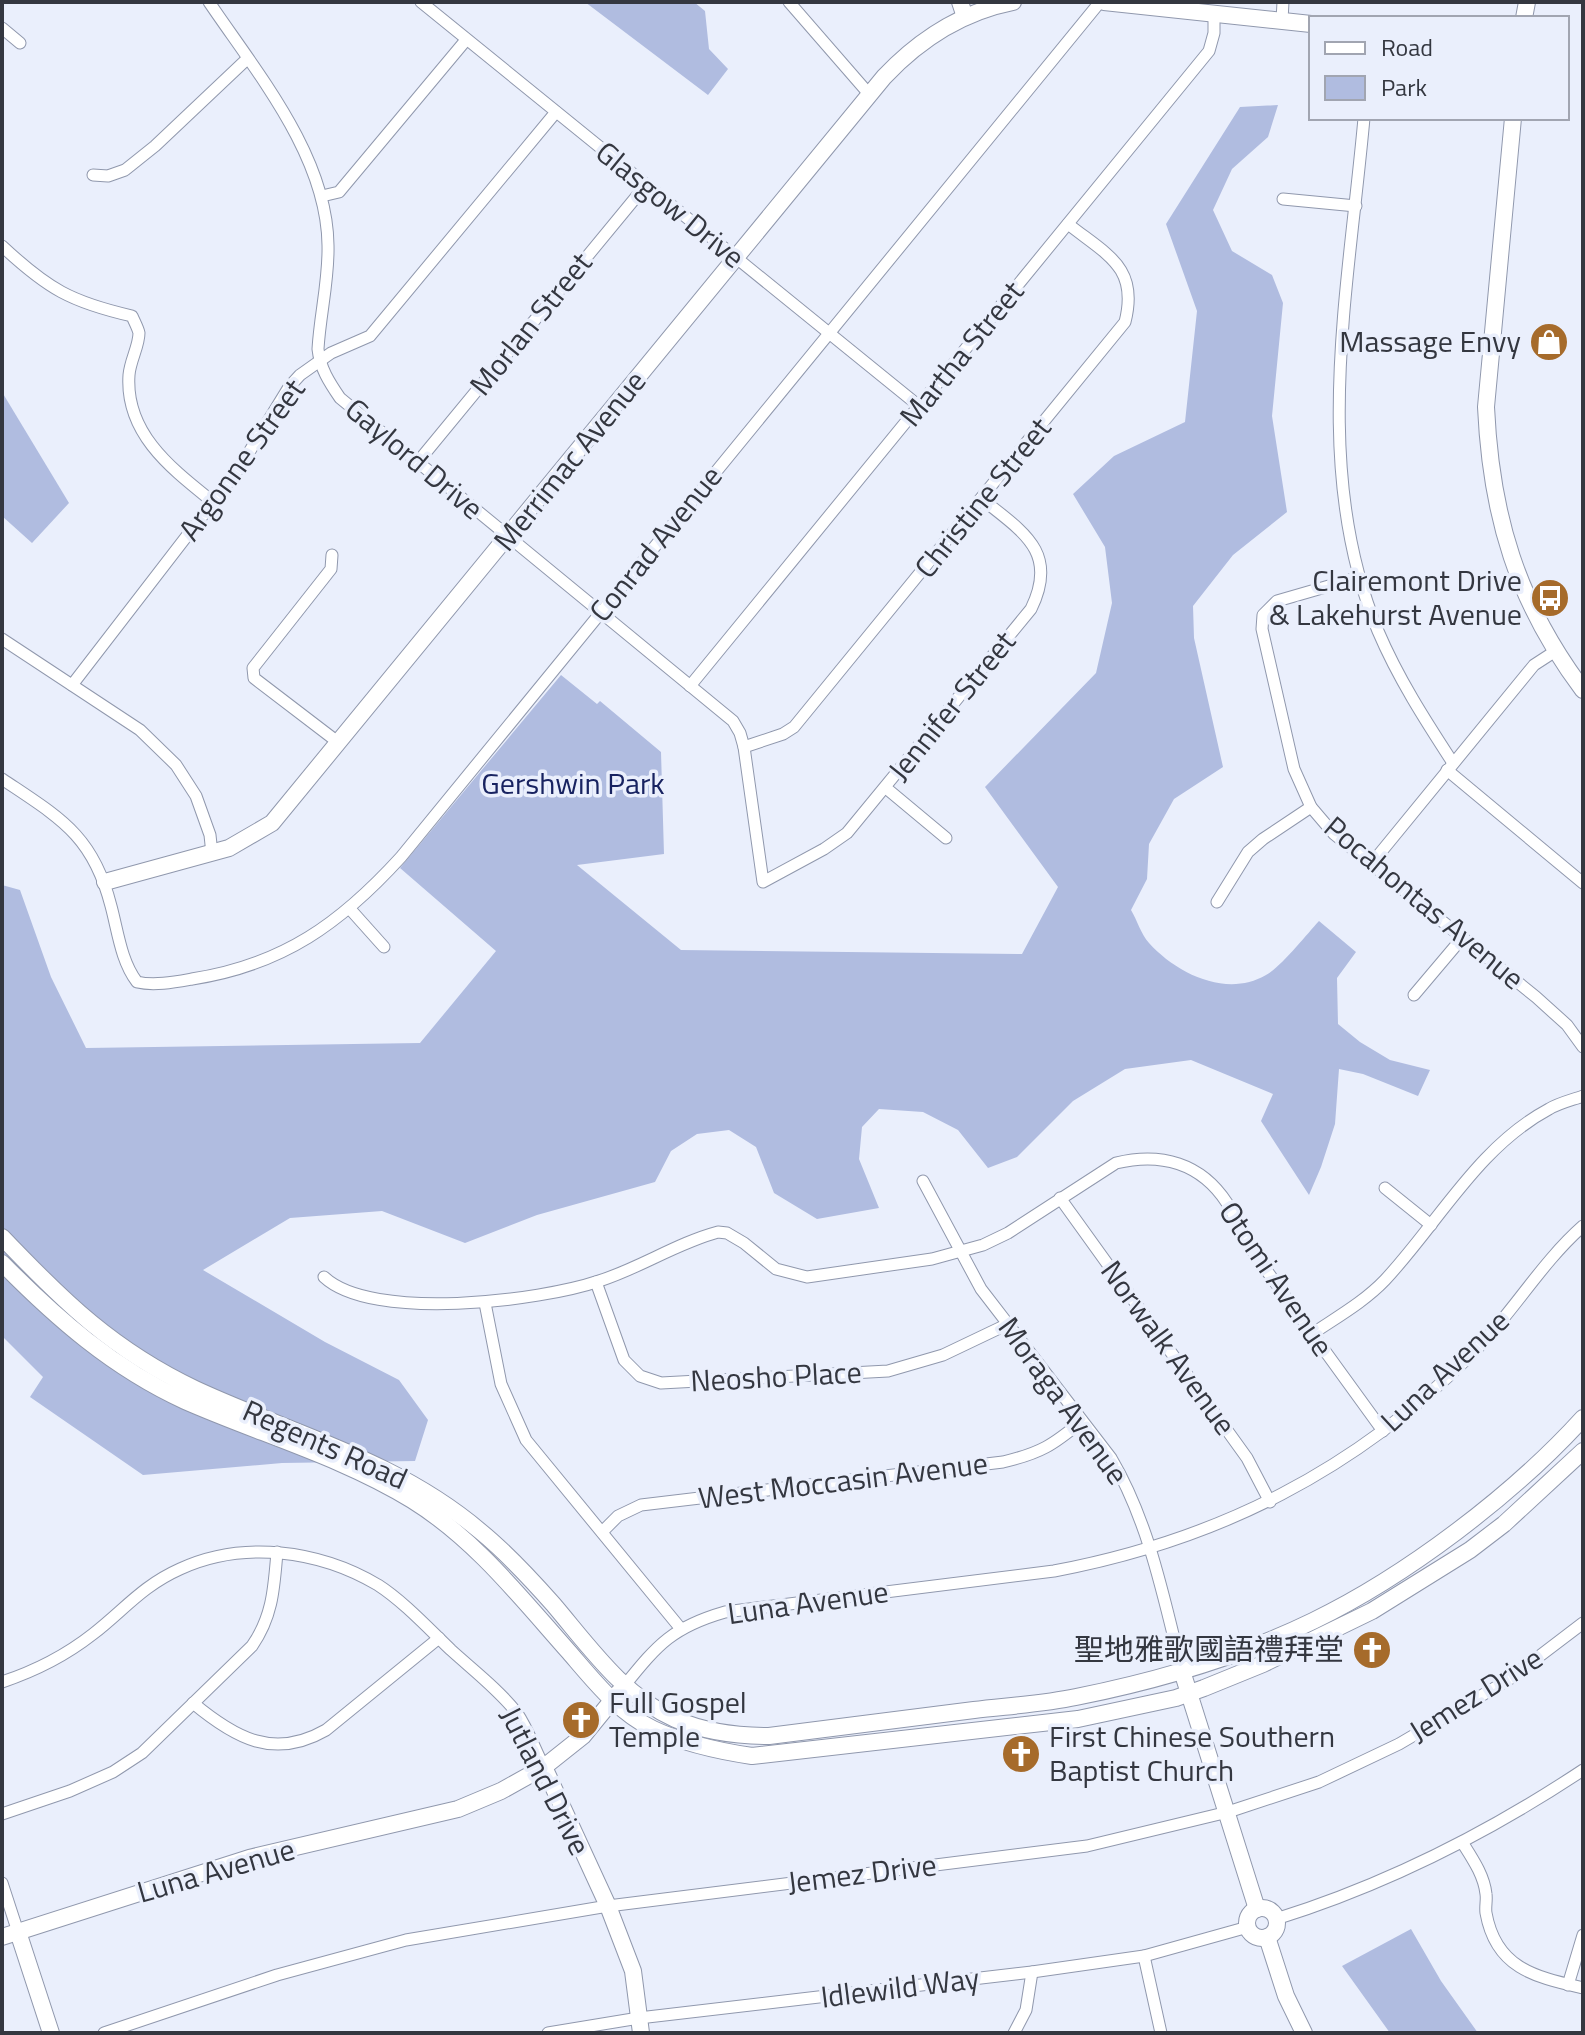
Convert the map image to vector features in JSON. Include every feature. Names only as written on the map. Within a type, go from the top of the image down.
[{"type":"main road","name":"Merrimac Avenue","points":[[105,882],[229,848],[272,823],[869,94],[897,64],[962,10],[1013,2]]},
{"type":"main road","points":[[1102,2],[1309,24]]},
{"type":"main road","points":[[1513,120],[1486,407],[1488,449],[1498,510],[1515,567],[1533,612],[1554,652],[1583,690]]},
{"type":"main road","name":"Regents Road","points":[[2,1237],[59,1297],[131,1354],[195,1389],[395,1473],[425,1489],[520,1567],[625,1685],[650,1705],[675,1719],[734,1736],[769,1736],[1075,1698],[1182,1671],[1255,1647],[1362,1595],[1489,1506],[1583,1418]]},
{"type":"main road","name":"Regents Road","points":[[2,1263],[48,1310],[105,1356],[182,1400],[352,1470],[413,1501],[475,1548],[612,1700],[652,1729],[704,1748],[752,1756],[1078,1719],[1190,1693],[1263,1664],[1372,1611],[1470,1550],[1504,1524],[1583,1451]]},
{"type":"main road","name":"Moraga Avenue","points":[[1182,1671],[1257,1909]]},
{"type":"main road","name":"Luna Avenue","points":[[10,1935],[249,1858],[458,1809],[501,1791],[544,1767],[583,1736],[625,1685]]},
{"type":"main road","name":"Jutland Drive","points":[[544,1767],[608,1906],[633,1971],[640,2026]]},
{"type":"main road","points":[[1257,1909],[1271,1911],[1276,1919],[1274,1931],[1267,1937],[1258,1937],[1248,1927],[1248,1918],[1257,1909]]},
{"type":"main road","points":[[10,1935],[51,2033]]},
{"type":"main road","points":[[1267,1937],[1286,1996],[1304,2033]]},
{"type":"street","name":"Gaylord Drive","points":[[209,2],[300,142],[322,196],[328,244],[327,276],[319,326],[320,363],[340,398],[733,721],[744,747],[763,882]]},
{"type":"street","name":"Glasgow Drive","points":[[421,2],[919,406]]},
{"type":"street","points":[[789,2],[869,94]]},
{"type":"street","name":"Conrad Avenue","points":[[105,882],[127,969],[137,982],[144,984],[206,977],[257,963],[308,939],[350,909],[401,857],[1102,2]]},
{"type":"street","points":[[1282,20],[1283,2]]},
{"type":"street","name":"Martha Street","points":[[690,686],[1209,51],[1214,33],[1214,13]]},
{"type":"street","points":[[2,28],[20,43]]},
{"type":"street","points":[[322,196],[339,192],[466,40]]},
{"type":"street","points":[[93,175],[108,176],[125,170],[155,146],[247,59]]},
{"type":"street","name":"Argonne Street","points":[[72,685],[240,467],[289,387],[300,375],[331,353],[370,336],[556,112]]},
{"type":"street","points":[[1364,120],[1340,369],[1339,460],[1360,577],[1378,629],[1409,695],[1450,767],[1583,883]]},
{"type":"street","name":"Morlan Street","points":[[417,463],[646,185]]},
{"type":"street","points":[[1283,199],[1356,206]]},
{"type":"street","name":"Christine Street","points":[[744,747],[783,734],[794,727],[1125,322],[1130,301],[1123,271],[1068,224]]},
{"type":"street","points":[[2,246],[43,283],[88,306],[132,316],[139,333],[130,363],[128,393],[145,438],[165,463],[213,502]]},
{"type":"street","name":"Jennifer Street","points":[[763,882],[847,833],[1031,609],[1040,592],[1042,566],[1034,544],[982,499]]},
{"type":"street","points":[[332,555],[331,569],[253,668],[254,678],[339,743]]},
{"type":"street","name":"Pocahontas Avenue","points":[[1360,577],[1277,601],[1263,615],[1262,629],[1294,769],[1311,807],[1334,834],[1536,997],[1567,1025],[1583,1047]]},
{"type":"street","points":[[2,639],[140,730],[176,765],[196,796],[210,835],[212,854]]},
{"type":"street","points":[[1372,863],[1534,665],[1554,652]]},
{"type":"street","points":[[2,779],[57,816],[82,839],[94,856],[105,882]]},
{"type":"street","points":[[886,788],[946,838]]},
{"type":"street","points":[[1217,902],[1248,852],[1311,807]]},
{"type":"street","points":[[350,909],[384,947]]},
{"type":"street","points":[[1414,995],[1463,937]]},
{"type":"street","points":[[1312,1334],[1359,1303],[1384,1281],[1488,1155],[1515,1130],[1551,1107],[1583,1096]]},
{"type":"street","name":"Otomi Avenue","points":[[1060,1198],[1116,1163],[1136,1158],[1165,1158],[1184,1165],[1204,1178],[1227,1203],[1243,1238],[1383,1431]]},
{"type":"street","name":"Moraga Avenue","points":[[923,1181],[981,1289],[1111,1458],[1124,1480],[1149,1548],[1182,1671]]},
{"type":"street","points":[[1385,1188],[1431,1225]]},
{"type":"street","points":[[324,1277],[334,1286],[365,1296],[415,1303],[485,1303],[541,1295],[596,1282],[639,1267],[718,1232],[727,1233],[744,1243],[776,1269],[807,1277],[932,1259],[960,1251],[1008,1233],[1060,1198]]},
{"type":"street","name":"Norwalk Avenue","points":[[1060,1198],[1247,1458],[1270,1502]]},
{"type":"street","name":"Luna Avenue","points":[[625,1685],[658,1644],[699,1620],[725,1612],[1054,1571],[1149,1548],[1207,1529],[1270,1502],[1299,1487],[1383,1431],[1434,1390],[1477,1349],[1583,1226]]},
{"type":"street","name":"Neosho Place","points":[[596,1282],[624,1360],[640,1376],[661,1383],[888,1371],[943,1355],[1008,1324]]},
{"type":"street","points":[[485,1303],[501,1384],[526,1440],[681,1629]]},
{"type":"street","name":"West Moccasin Avenue","points":[[602,1532],[618,1516],[641,1505],[1003,1462],[1033,1455],[1052,1446],[1082,1421]]},
{"type":"street","name":"Jutland Drive","points":[[2,1682],[34,1671],[58,1658],[93,1634],[139,1592],[179,1569],[200,1561],[247,1552],[300,1554],[343,1568],[380,1587],[439,1638],[518,1715],[544,1767]]},
{"type":"street","points":[[2,1814],[70,1791],[113,1772],[142,1753],[252,1646],[263,1629],[273,1601],[277,1552]]},
{"type":"street","name":"Jemez Drive","points":[[104,2033],[277,1975],[406,1940],[608,1906],[1087,1846],[1228,1812],[1319,1782],[1399,1744],[1508,1680],[1583,1623]]},
{"type":"street","points":[[193,1703],[220,1726],[245,1739],[273,1745],[312,1738],[439,1638]]},
{"type":"street","points":[[1276,1919],[1365,1888],[1462,1842],[1583,1770]]},
{"type":"street","points":[[1462,1842],[1478,1868],[1486,1890],[1486,1913],[1503,1954],[1518,1968],[1545,1980],[1583,1988]]},
{"type":"street","points":[[2,1883],[10,1935]]},
{"type":"street","name":"Idlewild Way","points":[[548,2033],[640,2026],[1144,1956],[1248,1927]]},
{"type":"street","points":[[1568,1985],[1583,1935]]},
{"type":"street","points":[[1144,1956],[1161,2033]]},
{"type":"street","points":[[1014,2033],[1026,2010],[1032,1972]]},
{"type":"green space","points":[[585,2],[694,2],[705,11],[709,49],[728,69],[708,95]]},
{"type":"green space","name":"Gershwin Park","points":[[1278,105],[1268,137],[1232,169],[1213,210],[1232,251],[1272,275],[1283,303],[1272,416],[1287,512],[1233,555],[1193,606],[1194,638],[1223,767],[1174,799],[1149,844],[1147,879],[1131,910],[1146,939],[1174,964],[1203,979],[1235,984],[1251,982],[1272,971],[1319,921],[1356,952],[1337,978],[1338,1024],[1390,1060],[1430,1070],[1418,1096],[1363,1074],[1339,1069],[1335,1124],[1309,1195],[1261,1121],[1273,1094],[1191,1060],[1125,1069],[1073,1101],[1017,1157],[988,1168],[958,1130],[923,1112],[879,1109],[862,1127],[859,1159],[879,1208],[817,1219],[774,1193],[756,1147],[729,1130],[697,1134],[671,1151],[655,1182],[537,1215],[465,1243],[382,1211],[290,1218],[203,1270],[325,1342],[399,1380],[428,1420],[415,1461],[282,1463],[143,1475],[30,1397],[43,1377],[2,1336],[2,885],[20,890],[51,977],[86,1048],[420,1043],[496,951],[400,868],[561,675],[597,704],[600,701],[661,752],[664,854],[577,865],[681,950],[1022,954],[1058,887],[985,787],[1096,673],[1112,603],[1105,547],[1073,494],[1114,456],[1185,422],[1197,311],[1166,224],[1240,107]]},
{"type":"green space","points":[[2,392],[69,503],[32,543],[2,516]]},
{"type":"green space","points":[[1411,1929],[1441,1981],[1478,2033],[1390,2033],[1342,1966]]},
{"type":"place","name":"Massage Envy","points":[[1549,342]]},
{"type":"place","name":"Clairemont Drive & Lakehurst Avenue","points":[[1550,598]]},
{"type":"place","name":"聖地雅歌國語禮拜堂","points":[[1372,1650]]},
{"type":"place","name":"Full Gospel Temple","points":[[581,1720]]},
{"type":"place","name":"First Chinese Southern Baptist Church","points":[[1021,1754]]}]
